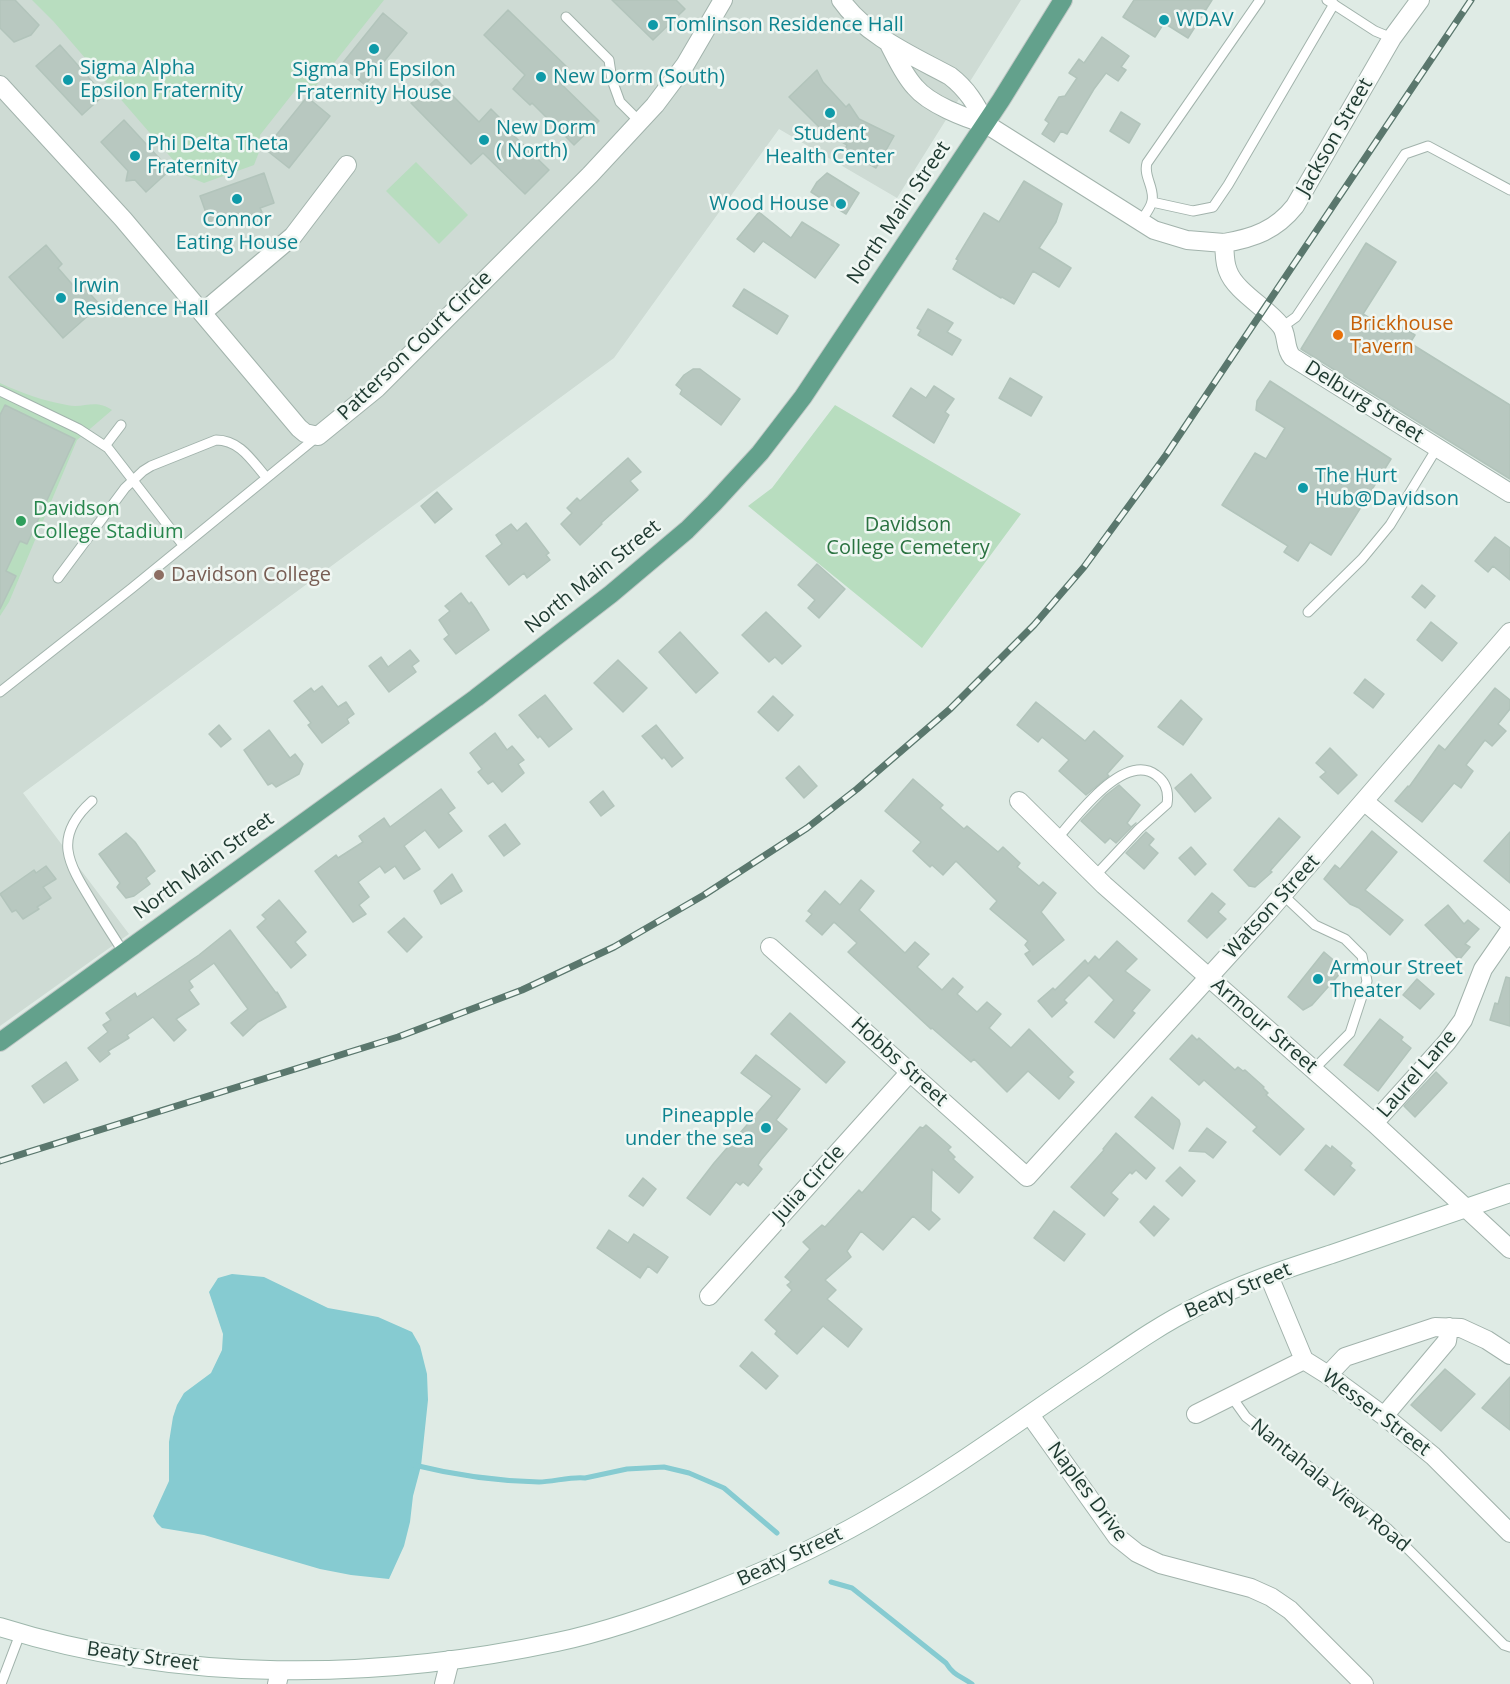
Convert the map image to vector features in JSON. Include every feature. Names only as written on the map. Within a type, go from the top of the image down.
[{"type":"main road","name":"North Main Street","points":[[0,1042],[485,691],[584,616],[687,530],[760,453],[803,397],[986,124],[1063,0]]},
{"type":"street","name":"Patterson Court Circle","points":[[318,436],[377,388],[640,122],[685,65],[723,0]]},
{"type":"street","points":[[841,0],[853,14],[888,42],[950,76],[972,99],[986,124]]},
{"type":"street","name":"Jackson Street","points":[[1224,243],[1264,233],[1286,217],[1295,206],[1392,38],[1420,0]]},
{"type":"street","points":[[888,42],[916,90],[954,114],[986,124],[1140,222],[1164,234],[1181,239],[1224,243]]},
{"type":"street","points":[[0,85],[123,219],[299,428],[305,433],[318,436]]},
{"type":"street","points":[[202,313],[293,236],[347,165]]},
{"type":"street","name":"Delburg Street","points":[[1224,243],[1226,265],[1231,278],[1282,327],[1288,352],[1292,357],[1510,493]]},
{"type":"street","name":"Watson Street","points":[[1027,1177],[1283,895],[1510,632]]},
{"type":"street","name":"Armour Street","points":[[1019,801],[1095,876],[1374,1123],[1510,1249]]},
{"type":"street","points":[[1365,802],[1510,923]]},
{"type":"street","name":"Laurel Lane","points":[[1374,1123],[1458,1028],[1484,969],[1510,930]]},
{"type":"street","name":"Hobbs Street","points":[[770,947],[1027,1177]]},
{"type":"street","name":"Julia Circle","points":[[709,1296],[910,1072]]},
{"type":"street","name":"Beaty Street","points":[[0,1628],[123,1656],[242,1670],[278,1677],[450,1660],[557,1642],[631,1622],[759,1573],[887,1509],[1147,1335],[1224,1293],[1510,1193]]},
{"type":"street","name":"Wesser Street","points":[[1269,1276],[1304,1360],[1329,1375],[1433,1456],[1510,1533]]},
{"type":"street","points":[[1329,1375],[1345,1357],[1435,1327],[1461,1328],[1510,1355]]},
{"type":"street","points":[[1384,1416],[1447,1341],[1449,1327]]},
{"type":"street","points":[[1196,1414],[1304,1360]]},
{"type":"street","name":"Naples Drive","points":[[1030,1415],[1117,1537],[1137,1553],[1160,1564],[1251,1588],[1271,1597],[1290,1610],[1364,1684]]},
{"type":"street","points":[[444,1684],[450,1660]]},
{"type":"lane","points":[[1140,222],[1152,202],[1152,193],[1145,169],[1147,163],[1260,0]]},
{"type":"lane","points":[[1152,202],[1193,211],[1213,207],[1228,185],[1330,2],[1375,31],[1392,38]]},
{"type":"lane","points":[[566,17],[609,60],[612,80],[620,102],[640,122]]},
{"type":"lane","points":[[1282,327],[1296,317],[1405,154],[1428,146],[1510,190]]},
{"type":"lane","points":[[0,392],[79,429],[105,447],[183,545]]},
{"type":"lane","points":[[105,447],[121,425]]},
{"type":"lane","points":[[0,692],[318,436]]},
{"type":"lane","points":[[58,578],[125,488],[151,466],[216,440],[225,440],[243,450],[266,477]]},
{"type":"lane","points":[[1308,612],[1362,559],[1390,525],[1437,448]]},
{"type":"lane","points":[[1057,838],[1106,784],[1115,779],[1140,770],[1154,773],[1163,781],[1169,793],[1167,804],[1139,829],[1095,876]]},
{"type":"lane","points":[[92,801],[73,823],[67,845],[68,858],[75,875],[124,953]]},
{"type":"lane","points":[[1283,895],[1315,925],[1345,939],[1362,956],[1367,981],[1350,1034],[1314,1070]]},
{"type":"lane","name":"Nantahala View Road","points":[[1231,1396],[1246,1417],[1387,1528],[1504,1645],[1510,1647]]},
{"type":"lane","points":[[1,1684],[20,1634]]},
{"type":"shaded area","name":"Davidson College","points":[[0,0],[1021,0],[897,198],[779,129],[614,358],[23,793],[129,934],[0,1026]]},
{"type":"green space","points":[[32,0],[384,0],[311,92],[301,83],[260,135],[259,152],[254,165],[204,183],[187,176],[54,22]]},
{"type":"green space","points":[[416,162],[468,215],[439,244],[386,191]]},
{"type":"green space","name":"Davidson College Stadium","points":[[0,383],[50,401],[73,406],[95,404],[112,410],[77,440],[9,602],[0,616]]},
{"type":"green space","name":"Davidson College Cemetery","points":[[835,405],[1021,514],[922,648],[748,506],[772,488]]},
{"type":"water","points":[[232,1274],[264,1277],[328,1308],[378,1317],[412,1332],[420,1346],[427,1374],[428,1400],[421,1466],[404,1546],[389,1579],[320,1569],[204,1535],[162,1528],[153,1516],[169,1481],[169,1442],[177,1405],[184,1393],[211,1373],[222,1350],[223,1334],[209,1292],[218,1278]]},
{"type":"building","points":[[0,0],[15,0],[39,25],[31,35],[14,42],[0,28]]},
{"type":"building","name":"Tomlinson Residence Hall","points":[[612,0],[676,0],[685,9],[653,40]]},
{"type":"building","name":"WDAV","points":[[1134,0],[1212,0],[1188,38],[1164,23],[1155,37],[1123,17]]},
{"type":"building","name":"New Dorm (South)","points":[[508,10],[568,68],[556,79],[599,121],[574,145],[532,103],[530,105],[513,89],[525,75],[484,35]]},
{"type":"building","name":"Sigma Phi Epsilon Fraternity House","points":[[383,13],[407,33],[365,85],[341,65]]},
{"type":"building","points":[[1102,37],[1129,56],[1121,67],[1126,70],[1118,81],[1106,73],[1067,134],[1061,131],[1054,142],[1042,134],[1049,123],[1045,120],[1059,97],[1065,96],[1077,78],[1069,73],[1079,59],[1084,63]]},
{"type":"building","name":"Sigma Alpha Epsilon Fraternity","points":[[60,45],[104,95],[82,115],[36,66]]},
{"type":"building","name":"Student Health Center","points":[[817,70],[823,82],[846,107],[849,104],[859,119],[894,136],[876,168],[845,150],[847,145],[822,130],[789,97]]},
{"type":"building","name":"New Dorm ( North)","points":[[436,79],[479,122],[491,109],[508,126],[506,128],[549,170],[525,194],[483,153],[471,164],[411,103]]},
{"type":"building","points":[[307,97],[330,116],[289,168],[265,149]]},
{"type":"building","points":[[1121,112],[1140,124],[1129,143],[1110,131]]},
{"type":"building","name":"Phi Delta Theta Fraternity","points":[[124,120],[170,170],[146,192],[135,180],[126,181],[128,171],[101,142]]},
{"type":"building","name":"Connor Eating House","points":[[264,173],[274,203],[260,208],[262,212],[248,217],[246,212],[210,224],[200,196]]},
{"type":"building","name":"Wood House","points":[[827,173],[859,193],[846,214],[811,192],[817,182]]},
{"type":"building","points":[[1024,181],[1062,204],[1056,222],[1039,248],[1071,268],[1059,287],[1033,271],[1014,304],[953,269],[958,260],[956,259],[984,213],[999,222]]},
{"type":"building","points":[[759,212],[791,238],[802,222],[839,245],[815,278],[763,241],[754,252],[737,239]]},
{"type":"building","points":[[1366,243],[1396,262],[1363,314],[1393,332],[1398,325],[1415,335],[1410,343],[1510,405],[1510,479],[1301,349]]},
{"type":"building","name":"Irwin Residence Hall","points":[[46,245],[62,264],[58,268],[78,291],[83,286],[100,305],[63,338],[9,277]]},
{"type":"building","points":[[744,289],[788,316],[777,334],[733,306]]},
{"type":"building","points":[[928,309],[953,323],[947,332],[961,340],[952,355],[918,335],[921,330],[917,328]]},
{"type":"building","points":[[693,369],[700,369],[740,399],[721,425],[680,394],[682,390],[676,385]]},
{"type":"building","points":[[1010,378],[1042,397],[1031,416],[999,398]]},
{"type":"building","name":"The Hurt Hub@Davidson","points":[[1270,381],[1391,459],[1331,555],[1310,542],[1298,561],[1284,552],[1288,546],[1222,505],[1255,453],[1266,459],[1285,428],[1256,410],[1257,401]]},
{"type":"building","points":[[934,386],[954,399],[945,412],[949,415],[934,443],[893,416],[911,388],[926,398]]},
{"type":"building","name":"Davidson College Stadium","points":[[5,405],[75,439],[27,544],[20,541],[6,571],[16,576],[0,609],[0,415]]},
{"type":"building","points":[[628,458],[641,472],[630,481],[638,490],[580,545],[561,524],[572,513],[567,508],[577,498],[580,501]]},
{"type":"building","points":[[437,492],[452,509],[435,523],[421,506]]},
{"type":"building","points":[[526,523],[549,553],[546,555],[550,560],[527,578],[524,573],[509,585],[486,556],[502,544],[496,535],[511,524],[517,531]]},
{"type":"building","points":[[1495,537],[1510,548],[1510,580],[1493,566],[1488,572],[1475,561]]},
{"type":"building","points":[[817,564],[845,589],[819,618],[808,608],[815,600],[798,585]]},
{"type":"building","points":[[1422,585],[1435,596],[1425,608],[1412,597]]},
{"type":"building","points":[[461,593],[469,604],[471,602],[489,630],[456,654],[444,639],[449,635],[439,620],[450,611],[445,606]]},
{"type":"building","points":[[766,612],[801,646],[782,664],[775,657],[769,662],[742,635]]},
{"type":"building","points":[[1431,622],[1457,643],[1442,661],[1417,640]]},
{"type":"building","points":[[680,632],[718,673],[696,693],[659,652]]},
{"type":"building","points":[[410,650],[419,661],[412,666],[416,672],[389,692],[369,666],[381,657],[388,667]]},
{"type":"building","points":[[618,660],[647,688],[623,712],[594,683]]},
{"type":"building","points":[[1365,679],[1384,694],[1373,708],[1354,693]]},
{"type":"building","points":[[322,686],[338,707],[346,702],[354,714],[347,719],[349,723],[322,743],[308,725],[311,723],[294,701],[311,688],[314,692]]},
{"type":"building","points":[[1495,688],[1510,700],[1510,709],[1498,724],[1506,731],[1492,746],[1485,740],[1466,765],[1473,771],[1461,788],[1454,783],[1422,822],[1395,801],[1409,787],[1439,745],[1445,750]]},
{"type":"building","points":[[545,695],[572,729],[549,747],[540,736],[538,738],[519,715]]},
{"type":"building","points":[[773,696],[793,715],[778,731],[758,712]]},
{"type":"building","points":[[1181,700],[1202,719],[1183,745],[1158,727]]},
{"type":"building","points":[[1036,702],[1085,741],[1094,731],[1123,756],[1107,774],[1109,776],[1086,795],[1059,771],[1069,760],[1042,737],[1038,742],[1017,725]]},
{"type":"building","points":[[219,725],[231,739],[221,747],[209,734]]},
{"type":"building","points":[[656,725],[683,758],[672,767],[642,736]]},
{"type":"building","points":[[269,730],[290,758],[295,754],[303,764],[299,774],[276,787],[272,783],[268,785],[244,750]]},
{"type":"building","points":[[495,733],[507,750],[512,746],[524,760],[518,764],[524,773],[502,792],[493,781],[488,784],[478,772],[482,769],[470,753]]},
{"type":"building","points":[[1330,748],[1357,775],[1338,794],[1320,777],[1326,772],[1316,763]]},
{"type":"building","points":[[799,766],[817,786],[804,798],[786,778]]},
{"type":"building","points":[[1191,774],[1211,798],[1195,812],[1175,788]]},
{"type":"building","points":[[913,779],[943,805],[940,808],[964,829],[967,826],[998,852],[1003,847],[1020,863],[1017,867],[1039,886],[1043,882],[1056,893],[1041,912],[1064,940],[1033,965],[1025,954],[1030,951],[1025,945],[1028,941],[990,909],[997,901],[956,861],[943,875],[932,865],[930,867],[913,851],[921,842],[885,811]]},
{"type":"building","points":[[1119,785],[1140,805],[1127,823],[1131,827],[1136,823],[1116,843],[1110,838],[1105,843],[1081,821]]},
{"type":"building","points":[[441,789],[455,808],[448,813],[462,831],[439,848],[425,830],[404,846],[420,869],[404,879],[395,866],[385,873],[380,866],[358,882],[369,897],[359,905],[366,914],[353,922],[315,871],[336,855],[338,858],[363,842],[359,836],[384,818],[390,827]]},
{"type":"building","points":[[603,791],[614,806],[601,816],[590,802]]},
{"type":"building","points":[[1279,818],[1300,837],[1270,871],[1272,872],[1255,887],[1249,886],[1234,870]]},
{"type":"building","points":[[505,824],[520,844],[504,856],[489,836]]},
{"type":"building","points":[[1372,831],[1397,852],[1365,890],[1403,920],[1390,935],[1359,908],[1350,904],[1324,879],[1335,865],[1340,869]]},
{"type":"building","points":[[1146,832],[1154,839],[1149,845],[1158,853],[1144,869],[1126,853]]},
{"type":"building","points":[[1510,832],[1510,883],[1484,861]]},
{"type":"building","points":[[126,833],[155,871],[146,878],[150,884],[134,896],[126,898],[117,887],[120,883],[99,854]]},
{"type":"building","points":[[1191,847],[1206,864],[1195,875],[1179,858]]},
{"type":"building","points":[[46,866],[56,879],[43,887],[51,898],[23,919],[16,910],[12,912],[0,894],[34,870],[36,873]]},
{"type":"building","points":[[452,874],[462,891],[441,904],[434,891]]},
{"type":"building","points":[[861,880],[874,891],[859,910],[905,953],[915,942],[929,954],[917,967],[942,990],[953,978],[963,987],[957,994],[977,1012],[987,1002],[1001,1014],[989,1028],[1011,1048],[1029,1029],[1073,1072],[1068,1077],[1074,1082],[1059,1099],[1028,1071],[1007,1092],[974,1059],[971,1062],[931,1029],[848,952],[857,943],[834,922],[822,935],[806,921],[812,914],[808,911],[825,891],[840,905]]},
{"type":"building","points":[[1212,893],[1225,904],[1218,912],[1226,919],[1207,938],[1188,921]]},
{"type":"building","points":[[279,900],[306,932],[295,942],[306,955],[291,968],[257,927],[266,919],[262,915]]},
{"type":"building","points":[[1448,905],[1464,924],[1468,920],[1479,929],[1465,944],[1470,947],[1459,960],[1425,925]]},
{"type":"building","points":[[404,918],[422,937],[407,952],[388,932]]},
{"type":"building","points":[[230,930],[286,1007],[258,1022],[243,1036],[231,1023],[248,1009],[214,963],[189,981],[193,987],[189,990],[199,1004],[176,1019],[186,1030],[174,1041],[153,1017],[127,1035],[129,1038],[108,1051],[110,1054],[100,1062],[88,1048],[108,1032],[103,1025],[111,1020],[106,1013],[135,993],[137,997],[199,955]]},
{"type":"building","points":[[1117,941],[1137,959],[1125,971],[1150,990],[1114,1038],[1095,1022],[1114,1000],[1089,975],[1064,1000],[1067,1003],[1052,1017],[1038,1001],[1053,988],[1055,990],[1085,960],[1088,964],[1095,956],[1099,960]]},
{"type":"building","name":"Armour Street Theater","points":[[1324,952],[1344,969],[1312,1005],[1303,1010],[1288,997]]},
{"type":"building","points":[[1506,977],[1510,978],[1510,1026],[1490,1020],[1495,1003],[1498,1004]]},
{"type":"building","points":[[1417,979],[1434,994],[1420,1009],[1403,995]]},
{"type":"building","points":[[790,1013],[845,1062],[826,1083],[771,1034]]},
{"type":"building","points":[[1380,1019],[1403,1037],[1401,1040],[1411,1048],[1378,1091],[1344,1065]]},
{"type":"building","points":[[1192,1035],[1197,1040],[1199,1038],[1235,1070],[1238,1067],[1245,1070],[1264,1087],[1268,1093],[1266,1095],[1304,1129],[1280,1155],[1253,1131],[1257,1127],[1204,1080],[1199,1085],[1170,1059]]},
{"type":"building","points":[[756,1055],[800,1089],[776,1120],[787,1129],[761,1160],[758,1165],[762,1169],[748,1186],[743,1182],[740,1185],[736,1182],[710,1215],[687,1198],[772,1096],[741,1073]]},
{"type":"building","points":[[66,1062],[78,1080],[44,1103],[32,1086]]},
{"type":"building","points":[[1436,1072],[1447,1083],[1415,1117],[1404,1106]]},
{"type":"building","points":[[1152,1097],[1179,1120],[1173,1149],[1135,1117]]},
{"type":"building","points":[[926,1125],[951,1147],[948,1150],[955,1157],[953,1159],[973,1177],[959,1193],[932,1169],[931,1211],[940,1219],[929,1230],[913,1216],[883,1250],[861,1231],[847,1251],[851,1257],[825,1280],[836,1290],[827,1299],[862,1329],[848,1347],[823,1326],[797,1354],[775,1334],[777,1331],[765,1320],[792,1290],[787,1285],[791,1282],[785,1277],[810,1249],[803,1242],[822,1225],[825,1227],[859,1190],[862,1193],[920,1127],[923,1128]]},
{"type":"building","points":[[1207,1128],[1226,1142],[1213,1158],[1205,1152],[1189,1151]]},
{"type":"building","points":[[1116,1133],[1155,1168],[1146,1179],[1136,1170],[1132,1174],[1130,1172],[1111,1193],[1118,1199],[1104,1216],[1071,1187]]},
{"type":"building","points":[[1326,1145],[1331,1149],[1332,1146],[1352,1163],[1350,1166],[1355,1170],[1334,1195],[1305,1170]]},
{"type":"building","points":[[1180,1167],[1195,1181],[1182,1196],[1166,1181]]},
{"type":"building","points":[[643,1178],[656,1189],[643,1206],[629,1196]]},
{"type":"building","points":[[1154,1206],[1169,1219],[1154,1236],[1140,1222]]},
{"type":"building","points":[[1054,1211],[1085,1234],[1064,1261],[1034,1238]]},
{"type":"building","points":[[609,1230],[628,1243],[634,1234],[668,1257],[657,1273],[648,1266],[640,1278],[597,1248]]},
{"type":"building","points":[[752,1352],[778,1376],[766,1389],[740,1366]]},
{"type":"building","points":[[1445,1369],[1475,1394],[1441,1431],[1411,1405]]},
{"type":"building","points":[[1510,1377],[1510,1430],[1482,1408]]},
{"type":"waterway","points":[[414,1465],[476,1477],[539,1482],[585,1478],[627,1469],[664,1467],[689,1473],[724,1488],[777,1533]]},
{"type":"waterway","points":[[831,1582],[852,1588],[946,1663],[955,1673],[972,1684]]},
{"type":"railway","points":[[0,1161],[398,1037],[522,990],[614,947],[704,895],[807,828],[857,789],[950,709],[1034,625],[1084,567],[1166,455],[1471,0]]},
{"type":"place","name":"WDAV","points":[[1164,20]]},
{"type":"place","name":"Tomlinson Residence Hall","points":[[653,25]]},
{"type":"place","name":"Sigma Phi Epsilon Fraternity House","points":[[374,49]]},
{"type":"place","name":"New Dorm (South)","points":[[541,77]]},
{"type":"place","name":"Sigma Alpha Epsilon Fraternity","points":[[68,80]]},
{"type":"place","name":"Student Health Center","points":[[830,113]]},
{"type":"place","name":"New Dorm ( North)","points":[[484,140]]},
{"type":"place","name":"Phi Delta Theta Fraternity","points":[[135,156]]},
{"type":"place","name":"Connor Eating House","points":[[237,199]]},
{"type":"place","name":"Wood House","points":[[841,204]]},
{"type":"place","name":"Irwin Residence Hall","points":[[61,298]]},
{"type":"place","name":"Brickhouse Tavern","points":[[1338,335]]},
{"type":"place","name":"The Hurt Hub@Davidson","points":[[1303,488]]},
{"type":"place","name":"Davidson College Stadium","points":[[21,521]]},
{"type":"place","name":"Davidson College","points":[[159,575]]},
{"type":"place","name":"Armour Street Theater","points":[[1318,979]]},
{"type":"place","name":"Pineapple under the sea","points":[[766,1128]]}]
